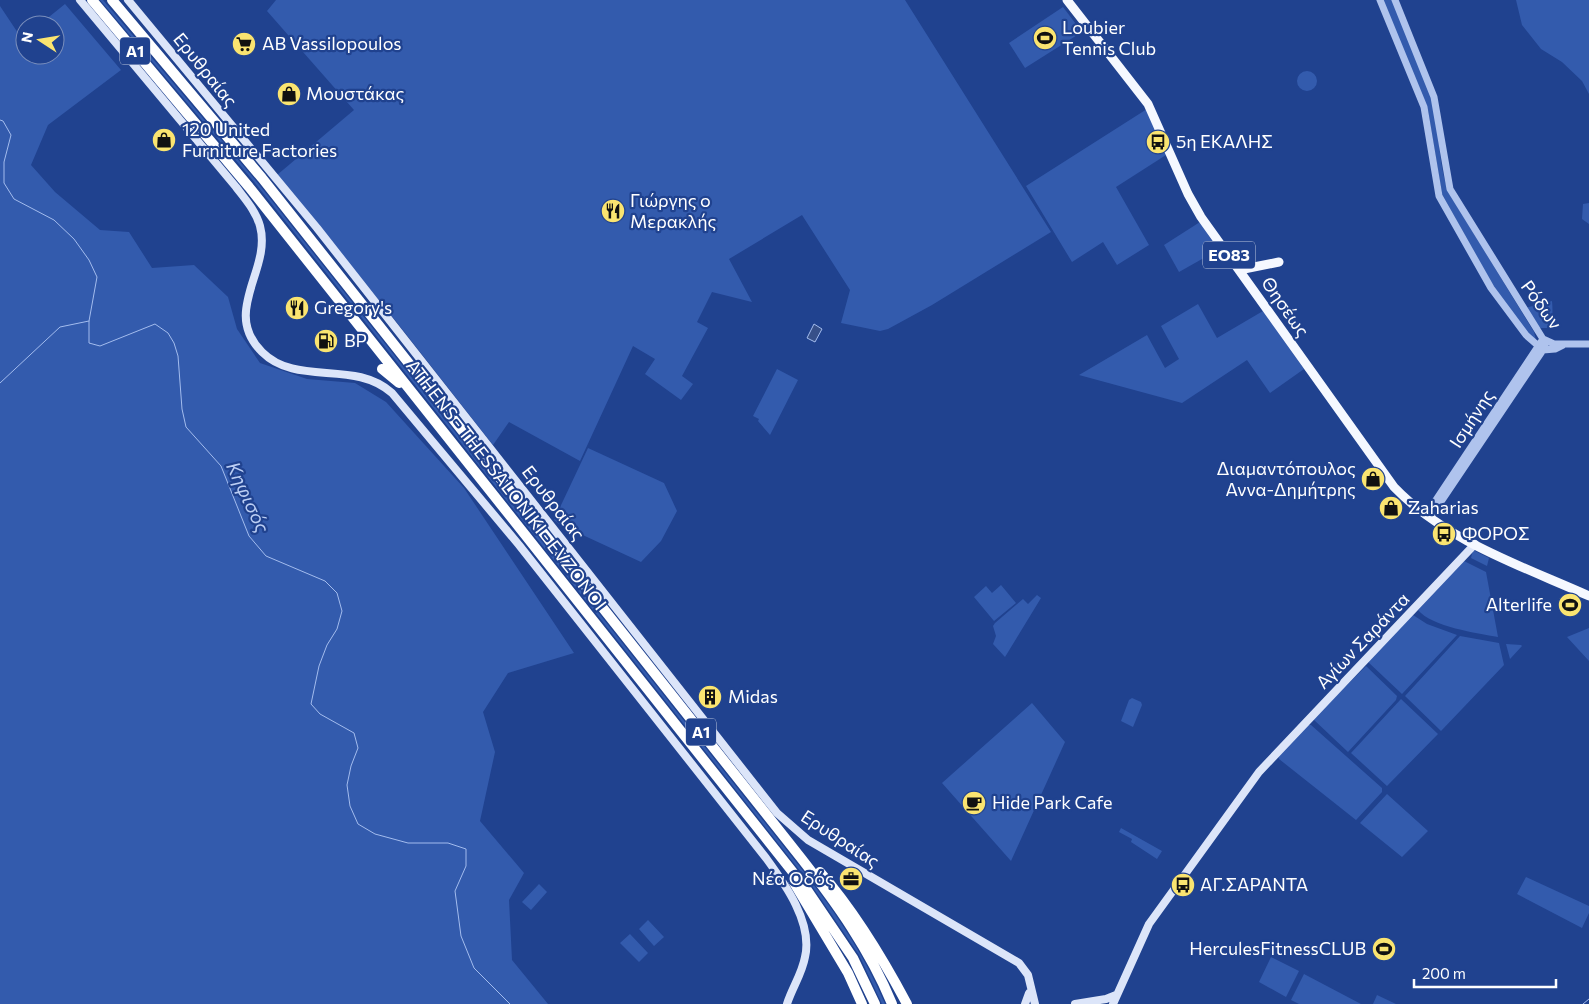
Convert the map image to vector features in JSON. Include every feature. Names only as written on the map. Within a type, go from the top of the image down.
[{"type":"highway","name":"ATHENS - THESSALONIKI - EVZONOI","points":[[92,0],[250,187],[812,897],[839,936],[875,1004]]},
{"type":"highway","name":"ATHENS - THESSALONIKI - EVZONOI","points":[[112,0],[262,178],[829,894],[853,928],[877,971],[892,1004]]},
{"type":"highway","points":[[250,187],[265,218]]},
{"type":"highway","points":[[382,369],[415,396]]},
{"type":"highway","points":[[782,835],[807,858],[850,908],[879,952],[907,1004]]},
{"type":"highway","points":[[770,844],[848,974],[862,1004]]},
{"type":"main road","points":[[80,0],[105,33],[236,188],[257,217],[261,231],[261,251],[246,301],[245,317],[249,334],[258,348],[269,358],[287,368],[358,375],[377,382],[392,393],[519,544],[772,866],[785,885],[796,909],[807,942],[804,964],[787,1004]]},
{"type":"main road","name":"Ερυθραίας","points":[[128,0],[317,228],[777,813],[808,840],[1010,959],[1020,963],[1028,974],[1035,1004]]},
{"type":"main road","name":"Θησέως","points":[[1066,0],[1148,104],[1188,194],[1201,217],[1382,473],[1406,500],[1428,517]]},
{"type":"main road","points":[[1239,270],[1279,262]]},
{"type":"main road","name":"ΕΟ83","points":[[1428,517],[1518,567],[1589,596]]},
{"type":"main road","name":"Αγίων Σαράντα","points":[[1114,1004],[1116,995],[1148,924],[1272,756],[1274,750],[1473,543]]},
{"type":"main road","name":"Ερυθραίας","points":[[1010,959],[1024,976],[1030,1004]]},
{"type":"main road","points":[[1025,1004],[1029,993]]},
{"type":"main road","points":[[1075,1004],[1106,999],[1116,995]]},
{"type":"street","name":"Ρόδων","points":[[1380,0],[1424,107],[1439,196],[1491,288],[1520,328],[1540,349],[1555,349],[1564,344]]},
{"type":"street","name":"Ρόδων","points":[[1395,0],[1434,97],[1450,189],[1545,340],[1564,344]]},
{"type":"street","name":"Ισμήνης","points":[[1428,517],[1545,340]]},
{"type":"street","points":[[1564,344],[1589,344]]},
{"type":"shaded area","points":[[100,0],[103,0],[257,182],[809,879],[834,912],[856,947],[885,1004],[882,1004],[859,955],[812,886],[255,183]]},
{"type":"shaded area","points":[[276,0],[905,0],[1051,232],[932,305],[888,329],[880,331],[841,323],[850,290],[802,215],[729,259],[752,302],[712,292],[697,322],[708,328],[682,376],[693,384],[681,400],[645,374],[655,359],[633,346],[580,461],[509,422],[493,445],[395,320],[277,175],[354,110],[267,11]]},
{"type":"shaded area","points":[[1383,0],[1393,0],[1424,76],[1435,112],[1443,171],[1449,193],[1534,332],[1536,340],[1532,340],[1492,284],[1442,194],[1428,110]]},
{"type":"shaded area","points":[[1516,0],[1589,0],[1589,94],[1582,81],[1562,62],[1541,49],[1522,25]]},
{"type":"shaded area","points":[[65,4],[121,70],[48,125],[31,165],[55,192],[100,230],[129,232],[152,268],[194,265],[228,297],[237,329],[260,363],[307,379],[355,383],[386,402],[464,488],[574,653],[508,673],[483,712],[495,752],[480,821],[524,873],[509,900],[512,960],[548,1004],[0,1004],[0,6],[15,28],[15,65],[65,65],[65,15],[51,15]]},
{"type":"shaded area","name":"Loubier Tennis Club","points":[[1063,7],[1082,32],[1025,68],[1009,43]]},
{"type":"shaded area","points":[[1307,71],[1314,74],[1317,81],[1314,88],[1307,91],[1300,88],[1297,81],[1300,74]]},
{"type":"shaded area","points":[[1147,109],[1166,155],[1116,187],[1149,245],[1117,265],[1103,242],[1072,262],[1026,186]]},
{"type":"shaded area","points":[[1589,203],[1589,224],[1582,219],[1583,204]]},
{"type":"shaded area","points":[[1200,222],[1218,250],[1179,272],[1164,245]]},
{"type":"shaded area","points":[[1552,301],[1552,315],[1549,325],[1547,328],[1538,328],[1525,308]]},
{"type":"shaded area","points":[[1198,304],[1217,338],[1263,311],[1304,369],[1270,393],[1247,360],[1182,403],[1079,375],[1147,335],[1165,368],[1179,359],[1161,326]]},
{"type":"shaded area","points":[[814,324],[822,329],[815,342],[807,338]]},
{"type":"shaded area","points":[[777,369],[798,380],[770,435],[758,421],[759,419],[753,416]]},
{"type":"shaded area","points":[[588,448],[664,483],[677,511],[661,541],[641,562],[554,520]]},
{"type":"shaded area","points":[[1473,550],[1489,558],[1487,566],[1471,558]]},
{"type":"shaded area","points":[[1464,561],[1486,572],[1498,637],[1444,625],[1433,621],[1418,610]]},
{"type":"shaded area","points":[[1001,585],[1016,603],[994,621],[974,597],[986,586],[992,593]]},
{"type":"shaded area","points":[[1037,595],[1041,598],[1005,657],[993,644],[996,636],[993,626],[1023,599],[1028,604]]},
{"type":"shaded area","points":[[1413,615],[1427,624],[1457,635],[1402,694],[1367,661]]},
{"type":"shaded area","points":[[1589,628],[1589,661],[1567,637]]},
{"type":"shaded area","points":[[1460,636],[1499,643],[1504,665],[1441,731],[1405,696]]},
{"type":"shaded area","points":[[1506,644],[1521,645],[1522,646],[1510,659]]},
{"type":"shaded area","points":[[1366,666],[1397,696],[1396,700],[1348,752],[1313,719]]},
{"type":"shaded area","points":[[1132,698],[1141,702],[1142,705],[1133,727],[1121,721],[1129,700]]},
{"type":"shaded area","points":[[1401,699],[1438,734],[1387,786],[1351,753]]},
{"type":"shaded area","points":[[1032,703],[1065,742],[1011,861],[942,783]]},
{"type":"shaded area","points":[[1307,725],[1311,725],[1382,788],[1382,792],[1356,820],[1279,759],[1278,756]]},
{"type":"shaded area","points":[[1387,794],[1428,831],[1402,857],[1360,823]]},
{"type":"shaded area","points":[[1121,828],[1162,851],[1157,859],[1131,842],[1132,839],[1119,832]]},
{"type":"shaded area","points":[[1526,877],[1589,906],[1589,913],[1582,928],[1517,894]]},
{"type":"shaded area","points":[[539,884],[547,892],[531,910],[522,902]]},
{"type":"shaded area","points":[[648,920],[664,937],[654,946],[639,929]]},
{"type":"shaded area","points":[[630,934],[648,953],[639,962],[620,943]]},
{"type":"shaded area","points":[[1271,957],[1299,971],[1286,997],[1259,982]]},
{"type":"shaded area","points":[[1304,974],[1361,1004],[1299,1004],[1291,1000]]},
{"type":"shaded area","points":[[1377,995],[1396,1004],[1373,1004]]},
{"type":"waterway","name":"Κηφισός","points":[[0,120],[3,121],[11,135],[4,162],[4,183],[14,199],[54,220],[74,239],[89,260],[97,277],[89,321],[89,343],[100,346],[155,324],[168,333],[174,343],[178,356],[182,409],[186,427],[221,466],[249,536],[266,556],[325,581],[337,593],[342,611],[337,629],[327,645],[319,666],[311,704],[320,714],[354,733],[358,748],[351,766],[347,785],[350,806],[358,824],[375,834],[408,843],[448,843],[466,849],[466,866],[455,891],[461,936],[474,968],[510,1004]]},
{"type":"waterway","points":[[0,383],[60,327],[89,321]]},
{"type":"waterway","points":[[1583,1004],[1589,999]]},
{"type":"place","name":"Loubier Tennis Club","points":[[1045,38]]},
{"type":"place","name":"AB Vassilopoulos","points":[[244,44]]},
{"type":"place","name":"Μουστάκας","points":[[289,94]]},
{"type":"place","name":"120 United Furniture Factories","points":[[164,140]]},
{"type":"place","name":"5η ΕΚΑΛΗΣ","points":[[1158,142]]},
{"type":"place","name":"Γιώργης ο Μερακλής","points":[[613,211]]},
{"type":"place","name":"Gregory's","points":[[297,308]]},
{"type":"place","name":"BP","points":[[326,341]]},
{"type":"place","name":"Διαμαντόπουλος Αννα-Δημήτρης","points":[[1373,479]]},
{"type":"place","name":"Zaharias","points":[[1391,508]]},
{"type":"place","name":"ΦΟΡΟΣ","points":[[1444,534]]},
{"type":"place","name":"Alterlife","points":[[1570,605]]},
{"type":"place","name":"Midas","points":[[710,697]]},
{"type":"place","name":"Hide Park Cafe","points":[[974,803]]},
{"type":"place","name":"Νέα Οδός","points":[[851,879]]},
{"type":"place","name":"ΑΓ.ΣΑΡΑΝΤΑ","points":[[1183,885]]},
{"type":"place","name":"HerculesFitnessCLUB","points":[[1384,949]]}]
